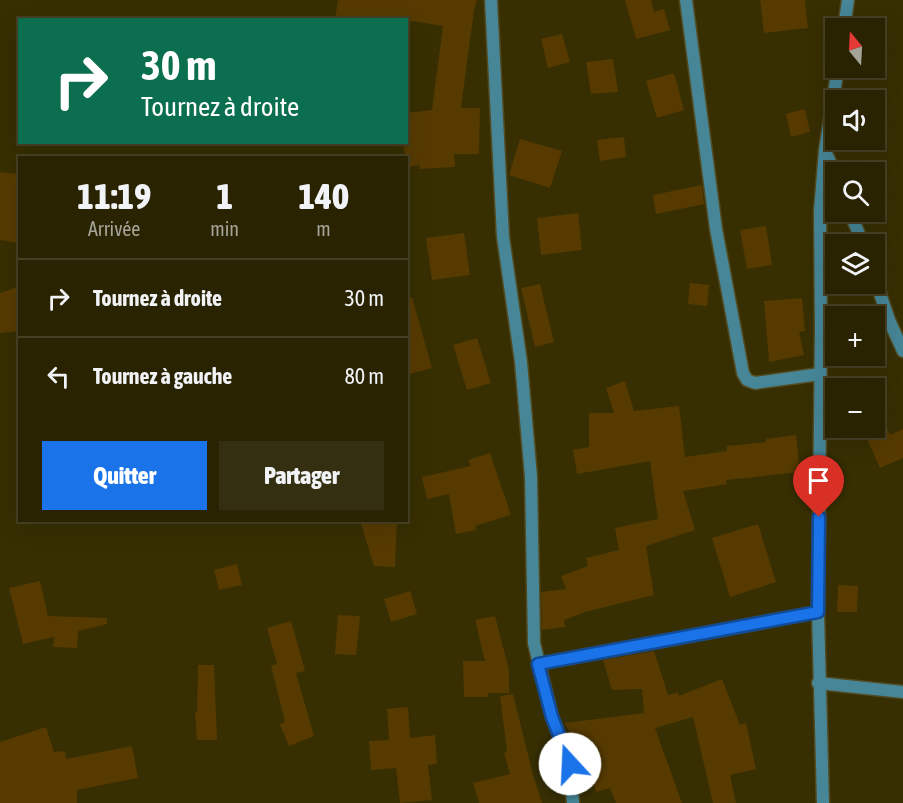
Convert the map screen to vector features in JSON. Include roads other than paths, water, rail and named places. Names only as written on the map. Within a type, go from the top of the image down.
[{"type":"street","points":[[491,0],[503,237],[521,362],[531,477],[534,643],[552,717],[570,764],[573,803]]},
{"type":"street","points":[[686,0],[716,230],[742,373],[747,380],[755,383],[820,374]]},
{"type":"street","points":[[845,18],[848,0]]},
{"type":"street","points":[[823,803],[818,683],[818,612],[820,212],[825,150]]},
{"type":"street","points":[[825,150],[830,162]]},
{"type":"street","points":[[880,294],[903,351]]},
{"type":"street","points":[[538,664],[818,612]]},
{"type":"street","points":[[818,683],[903,692]]}]
